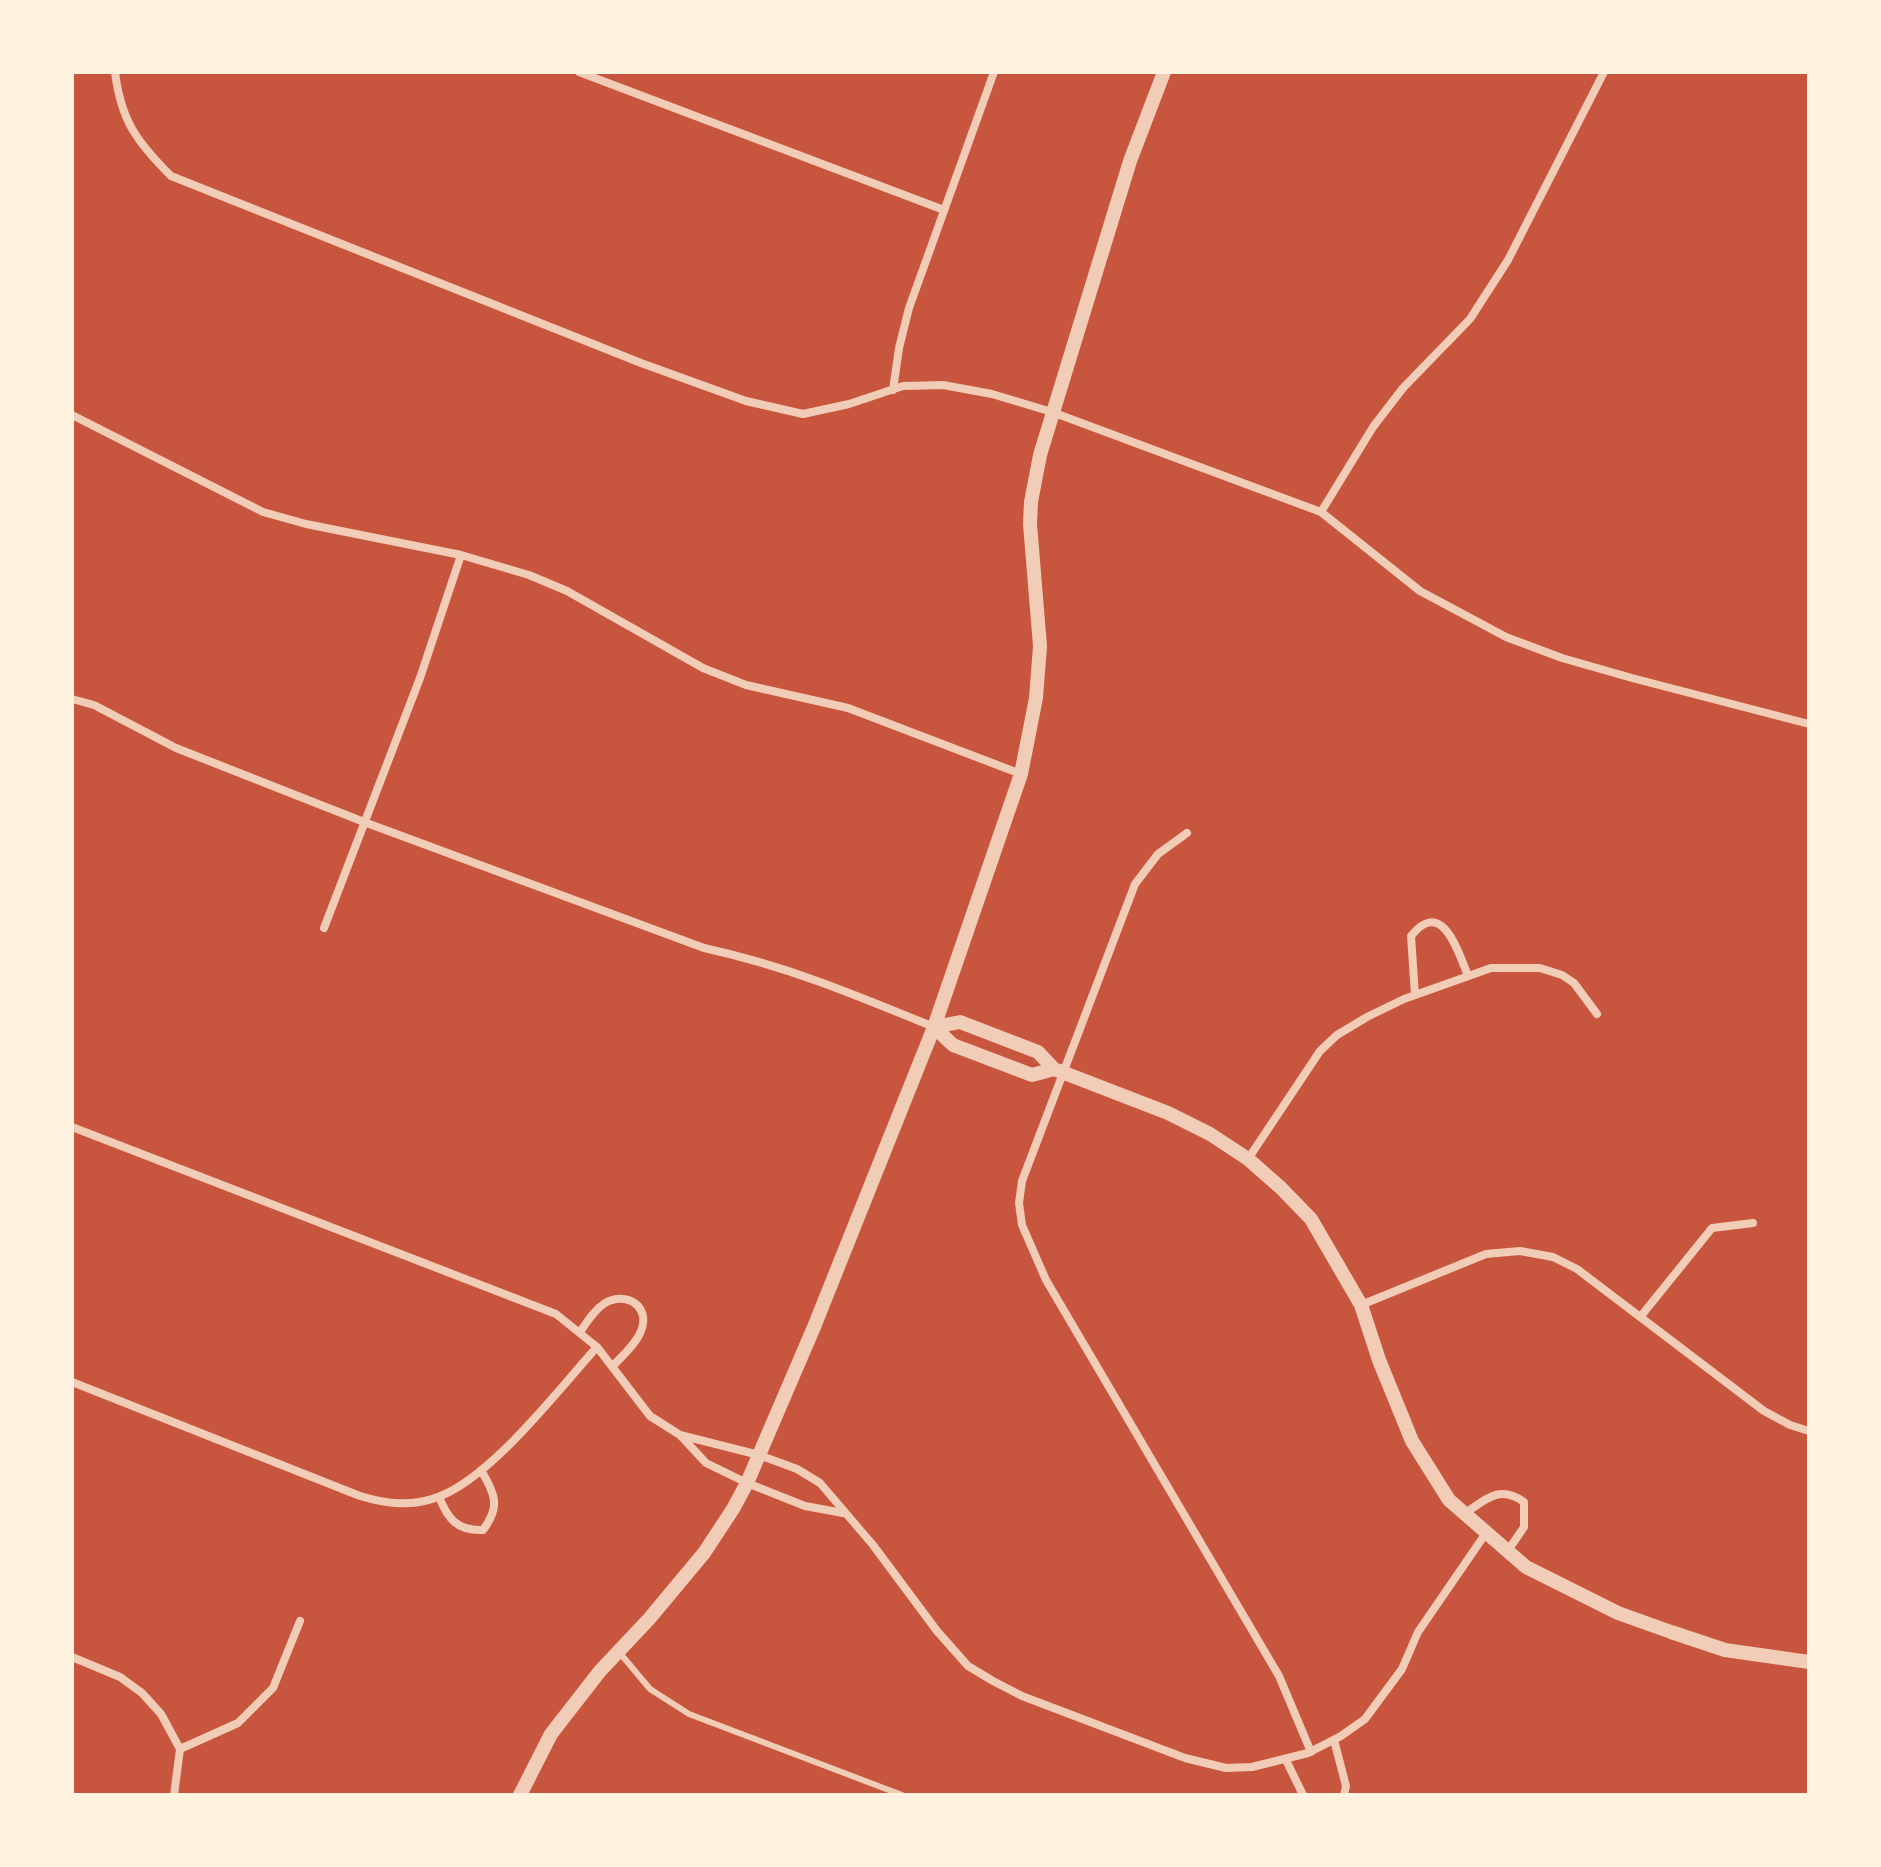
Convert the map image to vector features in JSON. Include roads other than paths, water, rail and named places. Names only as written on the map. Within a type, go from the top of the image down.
[{"type":"street","points":[[115,72],[122,114],[148,153],[171,176],[641,363],[746,401],[803,414],[849,404],[903,386],[943,385],[992,394],[1052,412],[1321,512],[1420,591],[1506,637],[1562,658],[1809,724]]},
{"type":"street","points":[[579,72],[944,210]]},
{"type":"street","points":[[893,390],[909,308],[994,72]]},
{"type":"street","points":[[520,1795],[551,1734],[600,1671],[704,1553],[747,1483],[814,1327],[934,1027],[1021,774],[1036,698],[1040,646],[1030,524],[1040,455],[1130,161],[1164,72]]},
{"type":"street","points":[[1321,512],[1373,427],[1403,388],[1470,319],[1508,260],[1604,72]]},
{"type":"street","points":[[72,415],[263,512],[306,524],[461,555],[509,569],[567,591],[677,654],[746,685],[848,708],[1021,774]]},
{"type":"street","points":[[324,928],[420,678],[461,555]]},
{"type":"street","points":[[72,699],[94,705],[176,748],[364,822],[704,948],[756,959],[819,980],[934,1027],[953,1045],[1032,1075],[1059,1070]]},
{"type":"street","points":[[1187,833],[1158,854],[1135,884],[1059,1070],[1022,1181],[1019,1203],[1022,1225],[1046,1280],[1279,1676],[1311,1752]]},
{"type":"street","points":[[1415,995],[1411,936],[1421,924],[1439,924],[1453,938],[1468,976]]},
{"type":"street","points":[[1248,1159],[1320,1051],[1337,1035],[1367,1017],[1415,995],[1491,968],[1540,968],[1562,975],[1574,983],[1597,1014]]},
{"type":"street","points":[[934,1027],[960,1022],[1038,1052],[1059,1070],[1168,1113],[1210,1134],[1248,1159],[1311,1219],[1361,1305],[1379,1360],[1412,1441],[1449,1500],[1526,1567],[1618,1613],[1725,1650],[1809,1662]]},
{"type":"street","points":[[72,1127],[556,1314],[597,1347],[650,1416],[680,1435],[706,1463],[805,1506],[844,1513]]},
{"type":"street","points":[[1641,1316],[1712,1228],[1753,1223]]},
{"type":"street","points":[[1361,1305],[1486,1254],[1520,1251],[1553,1257],[1577,1269],[1764,1411],[1809,1431]]},
{"type":"street","points":[[580,1332],[607,1302],[624,1297],[636,1302],[644,1322],[641,1334],[613,1366]]},
{"type":"street","points":[[72,1382],[360,1496],[384,1503],[405,1504],[439,1497],[481,1470],[597,1347]]},
{"type":"street","points":[[680,1435],[759,1455],[797,1469],[820,1483],[968,1666],[1022,1696],[1185,1758],[1226,1768],[1252,1767],[1311,1752],[1365,1719],[1385,1696],[1402,1669],[1418,1632],[1486,1533]]},
{"type":"street","points":[[439,1497],[451,1521],[470,1530],[483,1530],[493,1517],[495,1503],[481,1470]]},
{"type":"street","points":[[1464,1514],[1502,1493],[1509,1493],[1524,1502],[1524,1527],[1507,1552]]},
{"type":"street","points":[[180,1749],[238,1723],[273,1688],[300,1621]]},
{"type":"street","points":[[72,1657],[120,1677],[142,1693],[161,1714],[180,1749],[174,1795]]},
{"type":"street","points":[[1334,1740],[1346,1786],[1344,1795]]},
{"type":"street","points":[[1286,1760],[1303,1795]]},
{"type":"lane","points":[[619,1652],[650,1689],[689,1714],[902,1795]]}]
